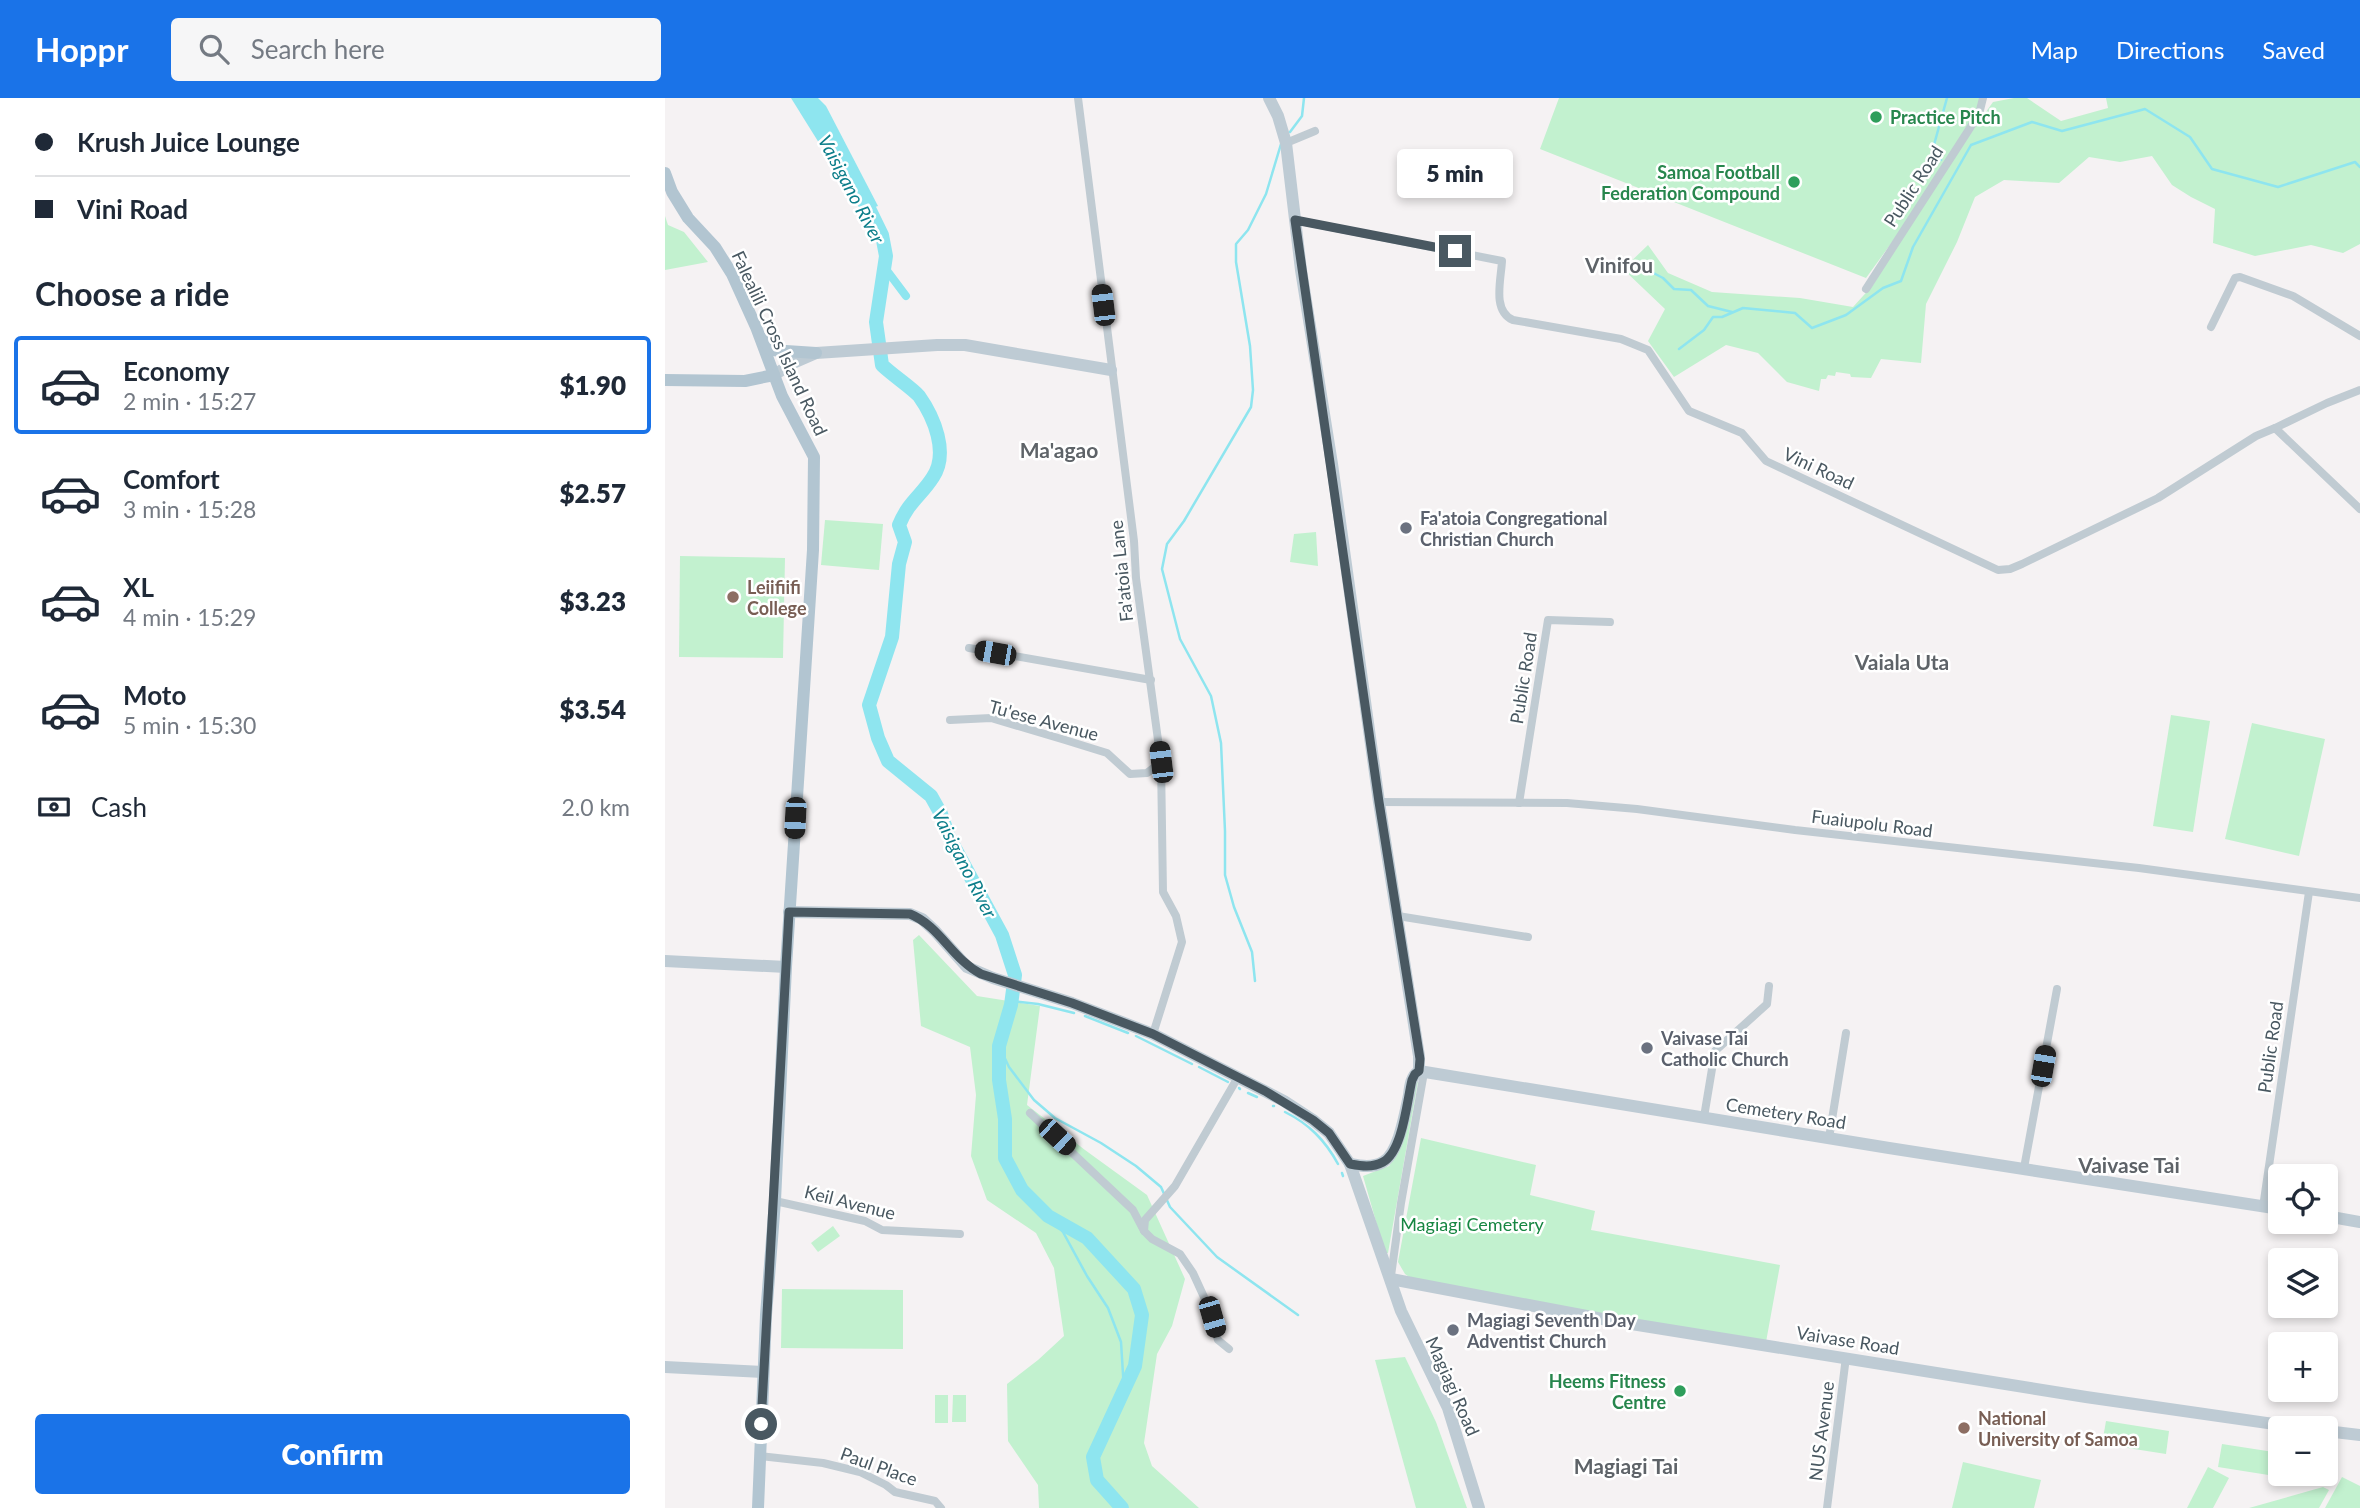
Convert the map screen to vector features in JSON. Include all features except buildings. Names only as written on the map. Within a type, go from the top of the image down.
[{"type":"main road","points":[[1269,98],[1286,143],[1379,802],[1419,1056],[1419,1071],[1412,1080],[1404,1121],[1390,1156],[1384,1162],[1374,1165],[1350,1164]]},
{"type":"main road","name":"Falealili Cross Island Road","points":[[665,173],[672,192],[688,218],[715,247],[732,274],[756,327],[782,396],[814,457],[813,550],[789,912],[758,1508]]},
{"type":"main road","points":[[756,327],[771,350],[816,353],[965,345],[1111,370]]},
{"type":"main road","points":[[665,380],[745,381],[774,375],[816,353]]},
{"type":"main road","name":"Magiagi Road","points":[[789,912],[910,914],[922,919],[935,931],[967,967],[1153,1034],[1238,1077],[1313,1120],[1329,1133],[1350,1164],[1384,1266],[1411,1334],[1448,1408],[1479,1508]]},
{"type":"main road","points":[[665,961],[786,967]]},
{"type":"main road","name":"Cemetery Road","points":[[1419,1071],[2268,1207]]},
{"type":"main road","points":[[2338,1218],[2360,1222]]},
{"type":"main road","name":"Vaivase Road","points":[[1391,1279],[1613,1321],[2086,1397],[2268,1423]]},
{"type":"main road","points":[[665,1367],[763,1372]]},
{"type":"main road","points":[[2338,1432],[2360,1435]]},
{"type":"street","name":"Fa'atoia Lane","points":[[1078,98],[1161,762],[1163,892],[1176,916],[1182,942],[1153,1034]]},
{"type":"street","name":"Public Road","points":[[1866,289],[1979,114],[1983,98]]},
{"type":"street","points":[[1286,143],[1315,131]]},
{"type":"street","name":"Vini Road","points":[[1295,220],[1502,261],[1500,308],[1505,317],[1621,339],[1648,350],[1689,411],[1742,433],[1766,461],[1998,570],[2022,564],[2158,498],[2256,436],[2275,428]]},
{"type":"street","points":[[2211,327],[2235,278],[2240,277],[2293,296],[2360,336]]},
{"type":"street","points":[[2360,390],[2275,428],[2360,509]]},
{"type":"street","name":"Public Road","points":[[1519,803],[1548,620],[1610,622]]},
{"type":"street","points":[[969,648],[1150,680]]},
{"type":"street","name":"Tu'ese Avenue","points":[[950,720],[991,718],[1065,740],[1107,753],[1131,774],[1147,774],[1161,762]]},
{"type":"street","name":"Fuaiupolu Road","points":[[1379,802],[1567,803],[1637,809],[1795,830],[2139,868],[2360,898]]},
{"type":"street","name":"Public Road","points":[[2263,1206],[2309,892]]},
{"type":"street","points":[[1398,916],[1528,937]]},
{"type":"street","points":[[1704,1117],[1715,1051],[1766,1004],[1769,986]]},
{"type":"street","points":[[2024,1168],[2057,989]]},
{"type":"street","points":[[1829,1138],[1846,1032]]},
{"type":"street","points":[[1391,1279],[1401,1203],[1423,1079],[1419,1071]]},
{"type":"street","points":[[1143,1231],[1145,1220],[1163,1203],[1175,1186],[1238,1077]]},
{"type":"street","points":[[1030,1113],[1133,1210],[1143,1231],[1179,1254],[1193,1273],[1204,1297],[1218,1340],[1229,1349]]},
{"type":"street","name":"Keil Avenue","points":[[775,1201],[865,1221],[882,1230],[960,1234]]},
{"type":"street","name":"NUS Avenue","points":[[1827,1508],[1846,1357]]},
{"type":"street","name":"Paul Place","points":[[760,1456],[823,1463],[860,1472],[895,1492],[935,1501],[941,1508]]},
{"type":"green space","points":[[1559,98],[1986,98],[1961,147],[1993,102],[2014,98],[2027,98],[2061,121],[2108,108],[2106,98],[2360,98],[2360,244],[2343,253],[2311,245],[2255,256],[2213,243],[2215,209],[2172,185],[2152,156],[2120,162],[2089,157],[2059,183],[2004,180],[1975,197],[1957,242],[1926,304],[1921,363],[1881,359],[1871,378],[1851,377],[1850,374],[1836,372],[1835,376],[1828,375],[1826,379],[1821,379],[1819,391],[1787,382],[1758,353],[1726,345],[1674,377],[1648,341],[1665,309],[1623,269],[1648,245],[1668,273],[1712,292],[1800,298],[1853,307],[1873,285],[1919,205],[1866,278],[1540,149]]},
{"type":"green space","points":[[665,216],[668,225],[684,232],[708,262],[665,270]]},
{"type":"green space","points":[[825,520],[883,524],[879,570],[821,565]]},
{"type":"green space","points":[[1316,532],[1318,566],[1290,562],[1294,534]]},
{"type":"green space","points":[[680,556],[785,558],[783,658],[679,657]]},
{"type":"green space","points":[[2171,715],[2210,721],[2193,832],[2153,826]]},
{"type":"green space","points":[[2252,723],[2325,739],[2299,856],[2225,839]]},
{"type":"green space","points":[[919,935],[977,996],[1040,1006],[1027,1105],[1147,1195],[1185,1279],[1172,1326],[1157,1354],[1144,1443],[1152,1466],[1199,1508],[1039,1508],[1038,1485],[1008,1441],[1007,1384],[1064,1336],[1054,1268],[1036,1233],[987,1200],[971,1156],[976,1095],[970,1047],[921,1026],[913,940]]},
{"type":"green space","points":[[1416,1082],[1388,1253],[1385,1253],[1363,1176],[1389,1166],[1398,1153]]},
{"type":"green space","name":"Magiagi Cemetery","points":[[1421,1138],[1536,1165],[1530,1195],[1595,1211],[1591,1230],[1780,1265],[1766,1342],[1415,1281],[1405,1274],[1398,1262]]},
{"type":"green space","points":[[833,1226],[840,1236],[818,1252],[811,1243]]},
{"type":"green space","points":[[782,1289],[903,1290],[903,1349],[781,1348]]},
{"type":"green space","points":[[1405,1357],[1436,1422],[1467,1508],[1416,1508],[1375,1360]]},
{"type":"green space","points":[[935,1395],[948,1395],[948,1423],[935,1423]]},
{"type":"green space","points":[[953,1395],[966,1395],[966,1422],[952,1422]]},
{"type":"green space","points":[[2106,1421],[2169,1431],[2166,1454],[2102,1444]]},
{"type":"green space","points":[[2222,1444],[2268,1451],[2268,1475],[2218,1467]]},
{"type":"green space","points":[[1963,1462],[2041,1480],[2034,1508],[1952,1508]]},
{"type":"green space","points":[[2208,1467],[2229,1478],[2213,1508],[2187,1508]]},
{"type":"green space","points":[[2342,1477],[2360,1486],[2360,1508],[2325,1508]]},
{"type":"green space","points":[[2323,1487],[2329,1490],[2319,1508],[2249,1508]]},
{"type":"water","points":[[791,98],[818,98],[826,106],[878,206],[862,212]]},
{"type":"waterway","points":[[1290,132],[1302,116],[1304,98]]},
{"type":"waterway","points":[[1941,160],[1932,152],[1947,98]]},
{"type":"waterway","points":[[1679,349],[1704,330],[1713,317],[1722,317],[1743,308],[1795,313],[1812,328],[1846,315],[1883,288],[1901,281],[1913,247],[1971,145],[2032,122],[2062,131],[2145,109],[2190,137],[2212,169],[2278,187],[2355,162],[2360,167]]},
{"type":"waterway","points":[[1255,981],[1252,952],[1225,875],[1221,743],[1211,696],[1180,639],[1162,569],[1167,544],[1184,521],[1251,407],[1253,390],[1250,346],[1236,262],[1236,244],[1248,230],[1266,194],[1281,144]]},
{"type":"waterway","name":"Vaisigano River","points":[[862,194],[882,235],[886,256],[876,322],[882,365],[919,396],[930,414],[940,446],[938,467],[933,477],[907,510],[899,525],[905,542],[899,564],[892,637],[869,705],[888,761],[931,796],[941,814],[949,837],[1002,935],[1015,975],[1011,1005],[999,1046],[1005,1158],[1022,1190],[1048,1216],[1087,1238],[1134,1289],[1142,1315],[1135,1366],[1093,1457],[1097,1480],[1122,1508]]},
{"type":"waterway","points":[[1642,267],[1663,278],[1674,289],[1691,290],[1708,306],[1732,312]]},
{"type":"waterway","points":[[885,268],[906,296]]},
{"type":"waterway","points":[[1012,1001],[1074,1013]]},
{"type":"waterway","points":[[1085,1016],[1128,1033]]},
{"type":"waterway","points":[[1136,1036],[1192,1064]]},
{"type":"waterway","points":[[999,1046],[1009,1067],[1034,1100],[1055,1118],[1136,1166],[1161,1187],[1170,1207],[1217,1257],[1298,1315]]},
{"type":"waterway","points":[[1199,1067],[1228,1082]]},
{"type":"waterway","points":[[1248,1093],[1257,1097]]},
{"type":"waterway","points":[[1285,1112],[1316,1134],[1338,1164]]},
{"type":"waterway","points":[[1048,1216],[1063,1232],[1108,1308],[1121,1342],[1124,1390]]},
{"type":"place","name":"Practice Pitch","points":[[1876,117]]},
{"type":"place","name":"Samoa Football Federation Compound","points":[[1794,182]]},
{"type":"place","name":"Fa'atoia Congregational Christian Church","points":[[1406,528]]},
{"type":"place","name":"Leiifiifi College","points":[[733,597]]},
{"type":"place","name":"Vaivase Tai Catholic Church","points":[[1647,1048]]},
{"type":"place","name":"Magiagi Seventh Day Adventist Church","points":[[1453,1330]]},
{"type":"place","name":"Heems Fitness Centre","points":[[1680,1391]]},
{"type":"place","name":"National University of Samoa","points":[[1964,1428]]},
{"type":"district","name":"Vinifou","points":[[1619,264]]},
{"type":"district","name":"Ma'agao","points":[[1059,449]]},
{"type":"district","name":"Vaiala Uta","points":[[1902,661]]},
{"type":"district","name":"Vaivase Tai","points":[[2129,1164]]},
{"type":"district","name":"Magiagi Tai","points":[[1626,1465]]},
{"type":"route","points":[[761,1424],[789,912],[910,914],[922,919],[935,931],[967,967],[1153,1034],[1291,1105],[1329,1133],[1350,1164],[1374,1165],[1384,1162],[1390,1156],[1404,1121],[1412,1080],[1419,1071],[1420,1059],[1379,802],[1295,220],[1455,251]]}]
